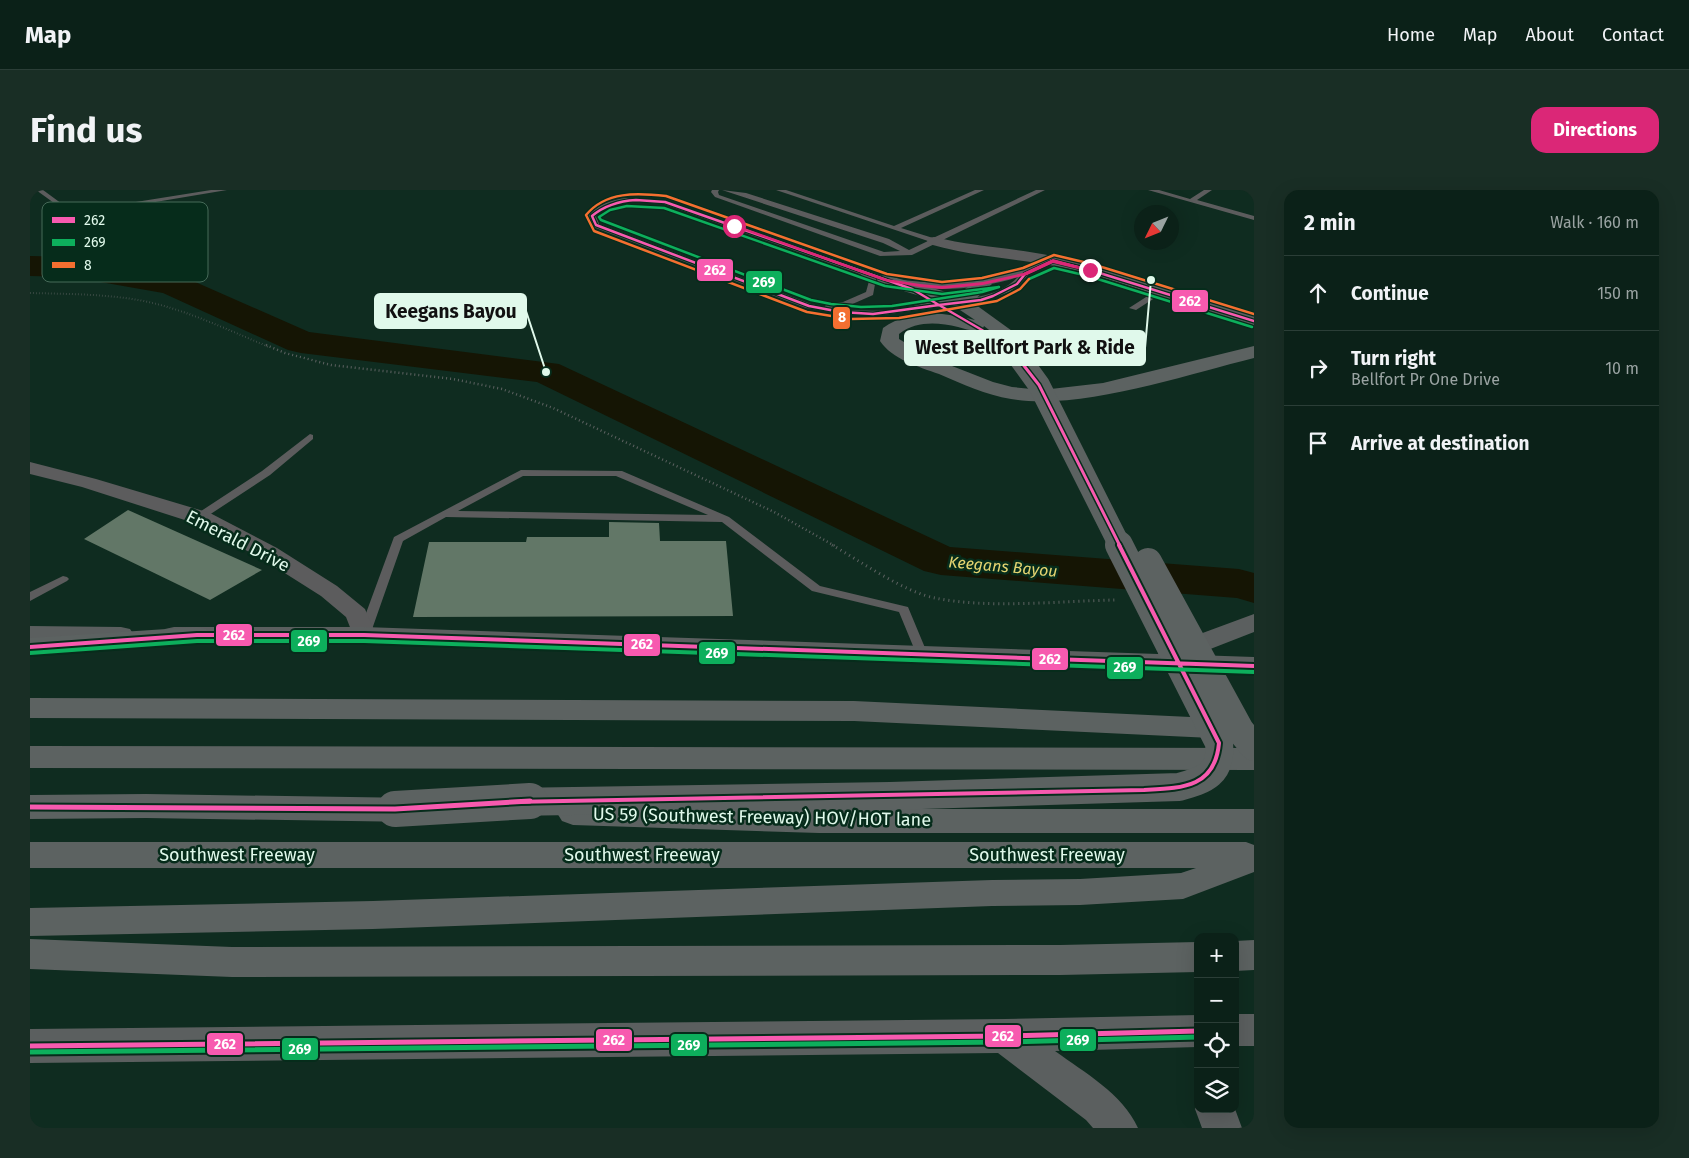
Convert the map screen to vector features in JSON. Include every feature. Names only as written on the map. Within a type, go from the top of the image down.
[{"type":"highway","points":[[886,280],[960,302],[999,328],[1025,356],[1058,386],[1153,572],[1240,730],[1254,747]]},
{"type":"highway","points":[[960,302],[983,284]]},
{"type":"highway","points":[[396,810],[538,800],[890,796],[1111,791],[1179,787],[1202,781],[1214,771],[1220,754],[1218,743],[1025,356],[934,304],[912,289]]},
{"type":"highway","points":[[975,326],[933,318],[907,321],[896,326],[890,332],[889,341],[900,350],[922,361],[986,386],[1011,392],[1042,396],[1104,389],[1254,351]]},
{"type":"highway","points":[[30,647],[197,635]]},
{"type":"highway","points":[[30,708],[834,711],[993,716],[1254,730]]},
{"type":"highway","points":[[30,756],[1254,759]]},
{"type":"highway","name":"US 59 (Southwest Freeway) HOV/HOT lane","points":[[30,807],[146,806],[396,810],[819,821],[1254,821]]},
{"type":"highway","name":"Southwest Freeway","points":[[30,855],[1254,855]]},
{"type":"highway","points":[[30,922],[383,915],[1080,892],[1183,886],[1254,859]]},
{"type":"highway","points":[[30,954],[232,962],[1060,960],[1194,956]]},
{"type":"highway","points":[[1239,956],[1254,955]]},
{"type":"main road","points":[[1150,663],[1246,625]]},
{"type":"main road","points":[[30,634],[364,635],[1254,666]]},
{"type":"main road","points":[[30,1046],[1004,1036],[1194,1031]]},
{"type":"main road","points":[[1004,1036],[1052,1069],[1100,1107],[1118,1128]]},
{"type":"main road","points":[[1216,1113],[1222,1128]]},
{"type":"street","points":[[934,241],[962,249],[1053,261],[1254,321]]},
{"type":"street","name":"Emerald Drive","points":[[30,468],[89,483],[199,517],[269,552],[329,590],[357,614],[364,635]]},
{"type":"lane","points":[[39,190],[56,202]]},
{"type":"lane","points":[[148,202],[224,190]]},
{"type":"lane","points":[[716,190],[714,192],[716,196],[883,254],[909,253],[1042,190]]},
{"type":"lane","points":[[725,190],[744,194],[886,241],[909,253]]},
{"type":"lane","points":[[779,190],[934,241]]},
{"type":"lane","points":[[895,228],[982,190]]},
{"type":"lane","points":[[1151,190],[1254,218]]},
{"type":"lane","points":[[1192,201],[1209,190]]},
{"type":"lane","points":[[1025,274],[1018,284],[993,296],[873,314],[841,312],[809,306],[596,225],[592,216],[598,208],[617,201],[640,199],[665,202],[886,280],[942,288],[983,284],[1025,274],[1053,261]]},
{"type":"lane","points":[[809,306],[845,304],[870,292],[873,280],[860,271]]},
{"type":"lane","points":[[1133,308],[1160,292]]},
{"type":"lane","points":[[199,517],[266,472],[310,437]]},
{"type":"lane","points":[[364,635],[398,539],[521,473],[618,473],[725,519],[816,589],[904,610],[922,655]]},
{"type":"lane","points":[[444,514],[725,519]]},
{"type":"lane","points":[[30,597],[63,579]]},
{"type":"building","points":[[128,510],[262,570],[210,600],[84,539]]},
{"type":"building","points":[[609,522],[659,523],[660,541],[726,541],[733,616],[413,617],[429,542],[526,542],[527,537],[609,537]]},
{"type":"waterway","name":"Keegans Bayou","points":[[30,266],[42,266]]},
{"type":"waterway","name":"Keegans Bayou","points":[[160,282],[172,284],[301,342],[546,372],[941,561],[1239,584],[1254,588]]},
{"type":"transit line","name":"8","points":[[1029,279],[1020,289],[997,301],[899,318],[850,319],[807,312],[594,231],[586,215],[601,201],[611,197],[633,194],[666,196],[887,274],[942,282],[982,278],[1023,268],[1054,255],[1092,264],[1254,314]]},
{"type":"transit line","name":"262","points":[[636,200],[665,202],[912,289],[939,305],[873,314],[841,312],[809,306],[596,225],[592,216],[602,208],[618,202],[636,200]]},
{"type":"transit line","name":"269","points":[[627,206],[664,208],[885,286],[942,294],[999,287],[982,292],[933,298],[892,306],[861,307],[811,300],[601,220],[599,217],[610,210],[627,206]]},
{"type":"transit line","name":"262","points":[[1053,261],[1090,270],[1254,321]]},
{"type":"transit line","name":"262","points":[[939,305],[981,300],[993,296],[1017,284],[1025,274],[1053,261]]},
{"type":"transit line","name":"269","points":[[1029,279],[1054,268],[1088,276],[1252,327]]},
{"type":"transit line","name":"262","points":[[30,807],[395,809],[538,800],[1144,790],[1181,787],[1197,782],[1209,773],[1217,761],[1219,743],[1039,385],[1018,358],[995,338],[939,305]]},
{"type":"transit line","name":"262","points":[[30,647],[197,635],[364,635],[1254,666]]},
{"type":"transit line","name":"269","points":[[30,653],[197,641],[364,641],[1254,672]]},
{"type":"transit line","name":"262","points":[[30,1046],[1005,1036],[1194,1031]]},
{"type":"transit line","name":"269","points":[[30,1052],[1005,1042],[1194,1037]]},
{"type":"place","name":"West Bellfort Park & Ride","points":[[1151,280]]},
{"type":"place","name":"Keegans Bayou","points":[[546,372]]},
{"type":"route","points":[[734,226],[886,280],[920,286],[942,288],[983,284],[1025,274],[1053,261],[1090,270]]}]
